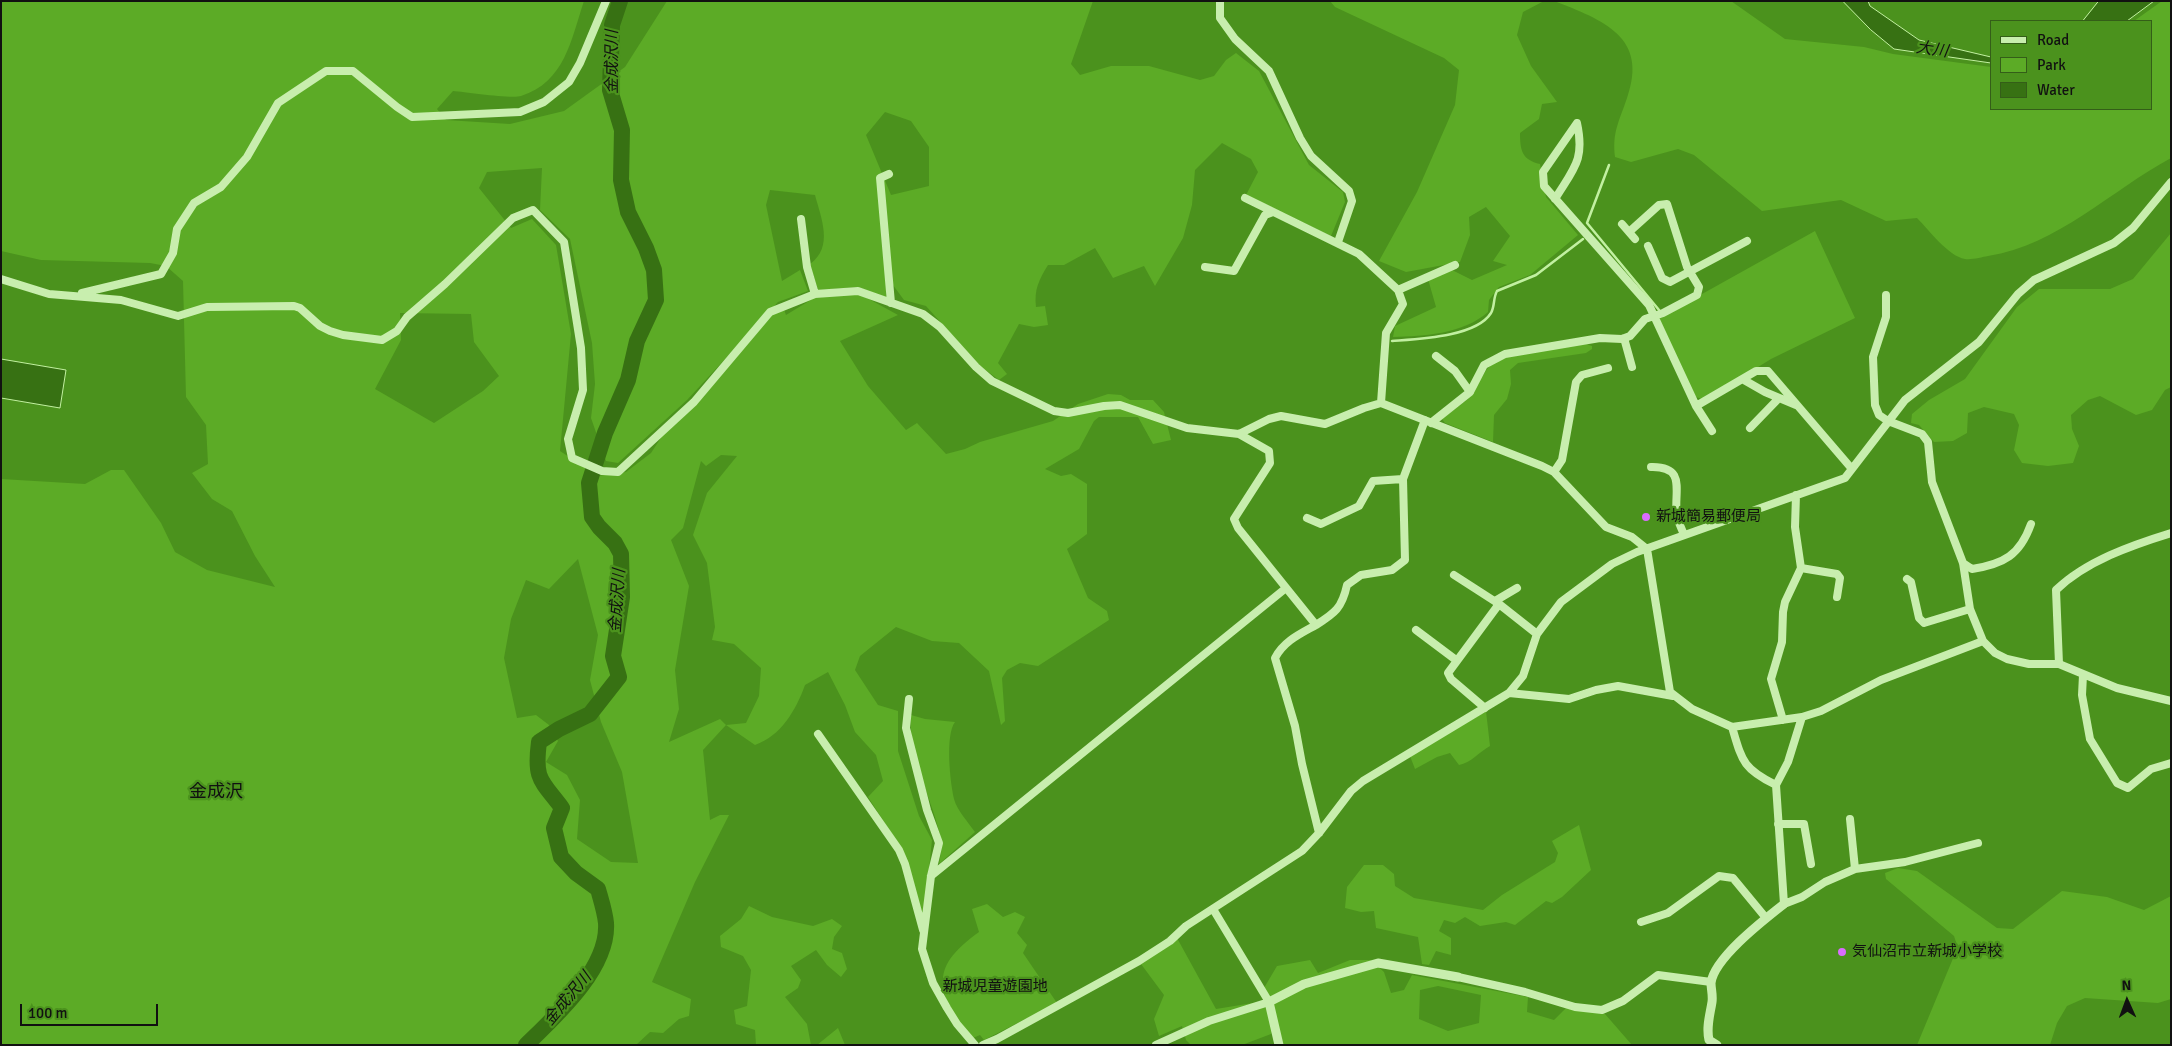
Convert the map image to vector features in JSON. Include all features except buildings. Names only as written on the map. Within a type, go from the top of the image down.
[{"type":"street","points":[[73,295],[161,274],[173,254],[177,229],[194,203],[221,187],[247,156],[278,103],[326,72],[353,70],[397,107],[412,117],[520,112],[544,102],[569,82],[580,63],[606,1]]},
{"type":"street","points":[[1220,1],[1220,18],[1234,39],[1269,71],[1300,138],[1311,156],[1349,191],[1352,201],[1338,242]]},
{"type":"street","points":[[1555,199],[1577,163],[1581,144],[1577,123],[1543,172],[1544,186],[1555,199],[1649,305],[1696,406],[1712,432]]},
{"type":"street","points":[[889,174],[880,178],[891,303]]},
{"type":"street","points":[[983,1045],[1000,1042],[1139,961],[1282,862],[1302,851],[1320,833],[1351,790],[1363,781],[1509,693],[1524,676],[1537,634],[1561,602],[1612,564],[1684,535],[1845,478],[1905,400],[1922,384],[1979,342],[2018,294],[2034,280],[2114,243],[2133,228],[2171,182]]},
{"type":"street","points":[[1245,198],[1338,242],[1359,254],[1398,290],[1403,304],[1386,333],[1381,403]]},
{"type":"street","points":[[1320,833],[1302,764],[1295,726],[1275,658],[1279,650],[1291,639],[1335,614],[1344,598],[1347,585],[1361,575],[1392,570],[1405,560],[1403,479],[1428,421],[1470,392],[1484,365],[1505,354],[1600,338],[1624,338],[1630,336],[1645,319],[1662,313],[1697,295],[1699,287],[1687,267],[1667,204],[1659,205],[1629,232]]},
{"type":"street","points":[[1,279],[49,294],[121,300],[178,316],[207,307],[294,306],[300,308],[320,326],[330,331],[343,335],[382,340],[397,331],[407,317],[445,284],[513,218],[533,210],[564,242],[582,348],[583,390],[568,439],[572,458],[602,471],[618,472],[694,402],[770,312],[815,294],[858,291],[923,314],[940,327],[976,367],[992,381],[1054,411],[1068,414],[1104,406],[1120,405],[1187,428],[1239,434],[1269,450],[1270,463],[1234,519],[1238,528],[1316,624]]},
{"type":"street","points":[[1205,267],[1234,271],[1265,215],[1273,212]]},
{"type":"street","points":[[801,219],[807,267],[815,294]]},
{"type":"street","points":[[1622,224],[1635,239]]},
{"type":"street","points":[[1648,246],[1665,281],[1670,282],[1747,241]]},
{"type":"street","points":[[1398,290],[1456,265]]},
{"type":"street","points":[[1886,295],[1886,317],[1878,337],[1872,370],[1876,383],[1875,405],[1879,415],[1888,421],[1922,434],[1928,442],[1932,482],[1963,563],[1970,609],[1983,641],[1995,653],[2007,659],[2028,664],[2059,664],[2117,688],[2171,701]]},
{"type":"street","points":[[1624,338],[1632,367]]},
{"type":"street","points":[[1436,356],[1455,371],[1470,392]]},
{"type":"street","points":[[1554,472],[1562,460],[1576,382],[1582,375],[1608,368]]},
{"type":"street","points":[[1696,406],[1756,372],[1768,371],[1852,469]]},
{"type":"street","points":[[1744,380],[1778,398],[1797,405]]},
{"type":"street","points":[[1750,428],[1778,398]]},
{"type":"street","points":[[1239,434],[1269,419],[1280,416],[1325,424],[1381,403],[1554,472],[1606,527],[1632,537],[1647,549],[1670,692],[1692,709],[1732,727],[1802,717],[1848,699],[1881,680],[1983,641]]},
{"type":"street","points":[[1651,467],[1665,467],[1670,470],[1678,484],[1677,516],[1684,535]]},
{"type":"street","points":[[1307,518],[1321,524],[1359,506],[1373,481],[1403,479]]},
{"type":"street","points":[[1783,720],[1772,679],[1782,642],[1782,612],[1788,592],[1799,577],[1801,568],[1795,527],[1796,495]]},
{"type":"street","points":[[1963,563],[1972,569],[1994,566],[2011,557],[2026,539],[2031,524]]},
{"type":"street","points":[[2059,664],[2056,590],[2068,578],[2122,550],[2171,532]]},
{"type":"street","points":[[1801,568],[1837,574],[1840,578],[1837,597]]},
{"type":"street","points":[[1454,575],[1497,603],[1537,634]]},
{"type":"street","points":[[1907,579],[1912,582],[1919,618],[1924,623],[1970,609]]},
{"type":"street","points":[[931,876],[1286,588]]},
{"type":"street","points":[[1485,708],[1451,679],[1448,673],[1497,603],[1517,588]]},
{"type":"street","points":[[1416,630],[1456,660]]},
{"type":"street","points":[[2083,675],[2082,695],[2090,739],[2117,783],[2128,788],[2151,769],[2171,763]]},
{"type":"street","points":[[1509,693],[1569,699],[1596,690],[1618,686],[1675,696]]},
{"type":"street","points":[[909,699],[906,728],[927,810],[939,843],[931,876],[922,950],[933,983],[957,1024],[975,1045]]},
{"type":"street","points":[[1784,904],[1776,785],[1788,762],[1802,717]]},
{"type":"street","points":[[1732,727],[1743,760],[1755,775],[1776,785]]},
{"type":"street","points":[[818,734],[899,850],[924,934]]},
{"type":"street","points":[[1850,819],[1855,869]]},
{"type":"street","points":[[1778,824],[1804,824],[1811,864]]},
{"type":"street","points":[[1717,1045],[1709,1040],[1707,1030],[1713,996],[1711,982],[1725,958],[1766,918],[1784,904],[1802,897],[1825,882],[1855,869],[1905,862],[1978,843]]},
{"type":"street","points":[[1641,922],[1668,913],[1719,876],[1732,878],[1766,918]]},
{"type":"street","points":[[1213,909],[1268,1002],[1279,1045]]},
{"type":"street","points":[[1156,1045],[1209,1020],[1268,1002],[1304,984],[1378,963],[1525,992],[1575,1006],[1602,1010],[1623,1001],[1658,975],[1711,982]]},
{"type":"green space","points":[[1,1],[584,1],[570,45],[557,70],[548,81],[536,89],[516,97],[453,91],[437,109],[446,120],[510,124],[564,111],[625,67],[667,1],[1093,1],[1071,64],[1080,75],[1111,66],[1149,66],[1200,80],[1214,76],[1226,60],[1236,53],[1259,71],[1309,165],[1343,192],[1345,202],[1331,236],[1246,195],[1258,172],[1251,159],[1222,143],[1195,170],[1192,205],[1183,238],[1155,286],[1144,266],[1113,278],[1095,248],[1064,265],[1048,265],[1038,285],[1036,307],[1045,306],[1048,325],[1034,327],[1019,324],[998,363],[1007,374],[999,380],[979,365],[926,306],[904,300],[887,277],[886,298],[858,287],[818,290],[810,264],[822,249],[824,232],[815,195],[770,190],[766,205],[782,281],[800,270],[808,291],[778,302],[687,400],[618,463],[606,461],[591,418],[595,384],[592,343],[570,239],[540,210],[542,168],[487,172],[479,188],[511,228],[532,219],[556,245],[571,334],[560,451],[598,476],[626,472],[651,453],[664,433],[774,310],[783,307],[786,315],[814,298],[858,293],[898,315],[840,341],[868,386],[906,430],[917,423],[946,454],[1053,421],[1078,404],[1108,394],[1121,395],[1130,400],[1153,400],[1164,412],[1171,440],[1153,444],[1138,417],[1099,417],[1094,421],[1079,449],[1045,469],[1061,476],[1071,474],[1087,484],[1087,534],[1067,549],[1088,598],[1107,611],[1109,620],[1038,666],[1020,663],[1007,670],[1002,678],[1005,721],[1001,725],[989,671],[959,643],[932,641],[896,627],[860,656],[855,670],[878,705],[898,711],[898,751],[919,816],[932,840],[924,918],[903,851],[868,797],[883,781],[876,755],[855,732],[845,705],[828,672],[805,685],[792,713],[780,729],[764,741],[755,745],[726,725],[703,750],[710,820],[720,815],[729,815],[695,882],[652,982],[691,999],[689,1016],[679,1019],[663,1033],[650,1032],[636,1045],[1,1045],[1,479],[85,484],[111,470],[124,470],[161,523],[175,552],[207,570],[275,587],[255,556],[232,511],[212,499],[192,473],[208,464],[206,425],[186,397],[183,281],[166,266],[150,263],[41,260],[1,251]],"holes":[[[885,112],[911,121],[929,147],[929,186],[891,195],[866,135]],[[400,313],[471,314],[474,342],[499,376],[483,391],[434,423],[375,389],[401,340]],[[721,455],[737,456],[707,493],[693,535],[707,563],[715,627],[712,640],[734,644],[761,668],[759,696],[746,723],[726,725],[720,719],[669,742],[679,709],[675,670],[689,586],[671,540],[683,528],[701,461],[706,466]],[[578,559],[598,635],[590,680],[601,722],[622,772],[638,863],[611,862],[577,839],[580,800],[567,775],[546,762],[558,741],[549,725],[536,715],[517,718],[504,658],[511,619],[526,580],[549,589]]]},
{"type":"green space","points":[[1330,1],[1544,1],[1523,12],[1517,35],[1531,66],[1557,102],[1542,104],[1539,119],[1520,133],[1521,144],[1526,157],[1540,164],[1546,197],[1578,235],[1530,275],[1499,287],[1489,300],[1488,312],[1467,325],[1431,334],[1393,337],[1395,326],[1436,307],[1428,279],[1452,270],[1472,280],[1507,265],[1493,261],[1510,236],[1486,207],[1469,217],[1470,235],[1460,262],[1406,272],[1379,261],[1417,192],[1455,105],[1459,70],[1444,58],[1335,7]]},
{"type":"green space","points":[[1554,1],[1731,1],[1785,39],[1864,47],[1893,54],[1990,67],[1990,110],[2152,110],[2152,20],[2135,20],[2162,1],[2171,1],[2171,158],[2148,171],[2061,229],[2038,241],[2013,250],[1974,259],[1965,259],[1952,253],[1917,218],[1886,221],[1841,200],[1762,211],[1694,155],[1678,149],[1631,162],[1615,157],[1615,134],[1632,77],[1632,60],[1626,46],[1617,34],[1589,16]]},
{"type":"green space","points":[[1815,231],[1855,318],[1771,359],[1705,400],[1693,396],[1659,318]]},
{"type":"green space","points":[[2171,233],[2171,387],[2165,390],[2152,410],[2136,415],[2100,396],[2088,400],[2071,415],[2072,429],[2079,446],[2073,463],[2048,466],[2022,463],[2014,450],[2019,425],[2014,414],[1984,407],[1968,413],[1967,433],[1953,441],[1934,442],[1919,425],[1911,423],[1912,414],[1929,400],[1965,379],[2017,307],[2039,289],[2110,289],[2133,279]]},
{"type":"green space","points":[[1586,344],[1592,346],[1592,349],[1586,353],[1518,363],[1510,370],[1511,384],[1507,399],[1494,415],[1493,442],[1445,423],[1442,419],[1468,399],[1487,369],[1495,361],[1509,356]]},
{"type":"green space","points":[[1486,711],[1490,746],[1463,764],[1459,765],[1450,753],[1437,757],[1415,769],[1410,756]]},
{"type":"green space","points":[[911,715],[925,719],[955,722],[952,728],[949,748],[952,791],[963,816],[975,832],[939,864],[942,843],[913,747]]},
{"type":"green space","points":[[1579,825],[1591,870],[1562,897],[1552,903],[1546,901],[1515,925],[1506,922],[1480,926],[1465,917],[1455,923],[1444,920],[1439,931],[1451,938],[1451,955],[1436,951],[1429,965],[1422,964],[1418,937],[1376,928],[1374,911],[1361,912],[1345,908],[1347,887],[1364,865],[1383,865],[1394,874],[1395,886],[1414,898],[1483,910],[1502,895],[1555,862],[1558,853],[1552,841]]},
{"type":"green space","points":[[1898,868],[1917,871],[1997,928],[2013,929],[2062,891],[2107,897],[2144,910],[2171,896],[2171,999],[2158,1003],[2085,998],[2067,1006],[2057,1023],[2050,1045],[1917,1045],[1954,956],[1956,942],[1954,936],[1886,879],[1885,873]]},
{"type":"green space","name":"新城児童遊園地","points":[[987,904],[1003,917],[1015,912],[1025,917],[1017,933],[1027,945],[1023,953],[1057,1003],[984,1040],[980,1035],[966,1041],[950,1008],[943,982],[945,970],[951,958],[979,932],[972,909]]},
{"type":"green space","points":[[749,906],[772,917],[813,926],[832,919],[842,926],[834,937],[832,949],[842,953],[847,969],[841,977],[827,965],[816,950],[791,966],[801,980],[798,988],[785,997],[807,1024],[811,1045],[756,1045],[755,1030],[736,1024],[734,1010],[747,1006],[751,970],[743,956],[721,947],[720,936],[741,919]]},
{"type":"green space","points":[[1177,938],[1216,1009],[1265,1001],[1274,1027],[1271,1034],[1242,1045],[1191,1045],[1186,1040],[1182,1026],[1159,1036],[1154,1019],[1164,995],[1141,964]]},
{"type":"green space","points":[[1310,960],[1318,973],[1350,960],[1371,960],[1384,972],[1391,993],[1404,990],[1412,975],[1528,997],[1527,1012],[1554,1020],[1566,1008],[1605,1014],[1632,1045],[1283,1045],[1264,988],[1277,966]],"holes":[[[1438,986],[1481,995],[1479,1023],[1448,1031],[1419,1019],[1420,990]]]},
{"type":"green space","points":[[838,1028],[845,1045],[817,1045]]},
{"type":"water","name":"大川","points":[[1843,1],[1868,1],[1870,6],[1919,40],[1990,57],[1990,63],[1894,49],[1871,30]]},
{"type":"water","points":[[2099,1],[2154,1],[2128,20],[2084,20]]},
{"type":"water","points":[[1,359],[66,370],[60,408],[1,398]]},
{"type":"waterway","name":"金成沢川","points":[[526,1045],[552,1020],[578,990],[590,974],[605,940],[606,923],[598,889],[576,873],[561,857],[554,828],[562,808],[541,779],[538,755],[539,742],[559,729],[590,714],[619,677],[613,656],[622,597],[621,554],[615,543],[592,517],[589,483],[605,433],[628,380],[637,341],[656,300],[654,270],[646,248],[628,212],[621,180],[622,130],[610,90],[612,25],[620,1]]},
{"type":"waterway","points":[[1609,165],[1587,223],[1659,310]]},
{"type":"waterway","points":[[1392,341],[1446,335],[1473,327],[1484,321],[1491,313],[1497,291],[1536,275],[1583,239]]},
{"type":"place","name":"新城簡易郵便局","points":[[1646,517]]},
{"type":"place","name":"気仙沼市立新城小学校","points":[[1842,952]]},
{"type":"district","name":"金成沢","points":[[216,792]]}]
